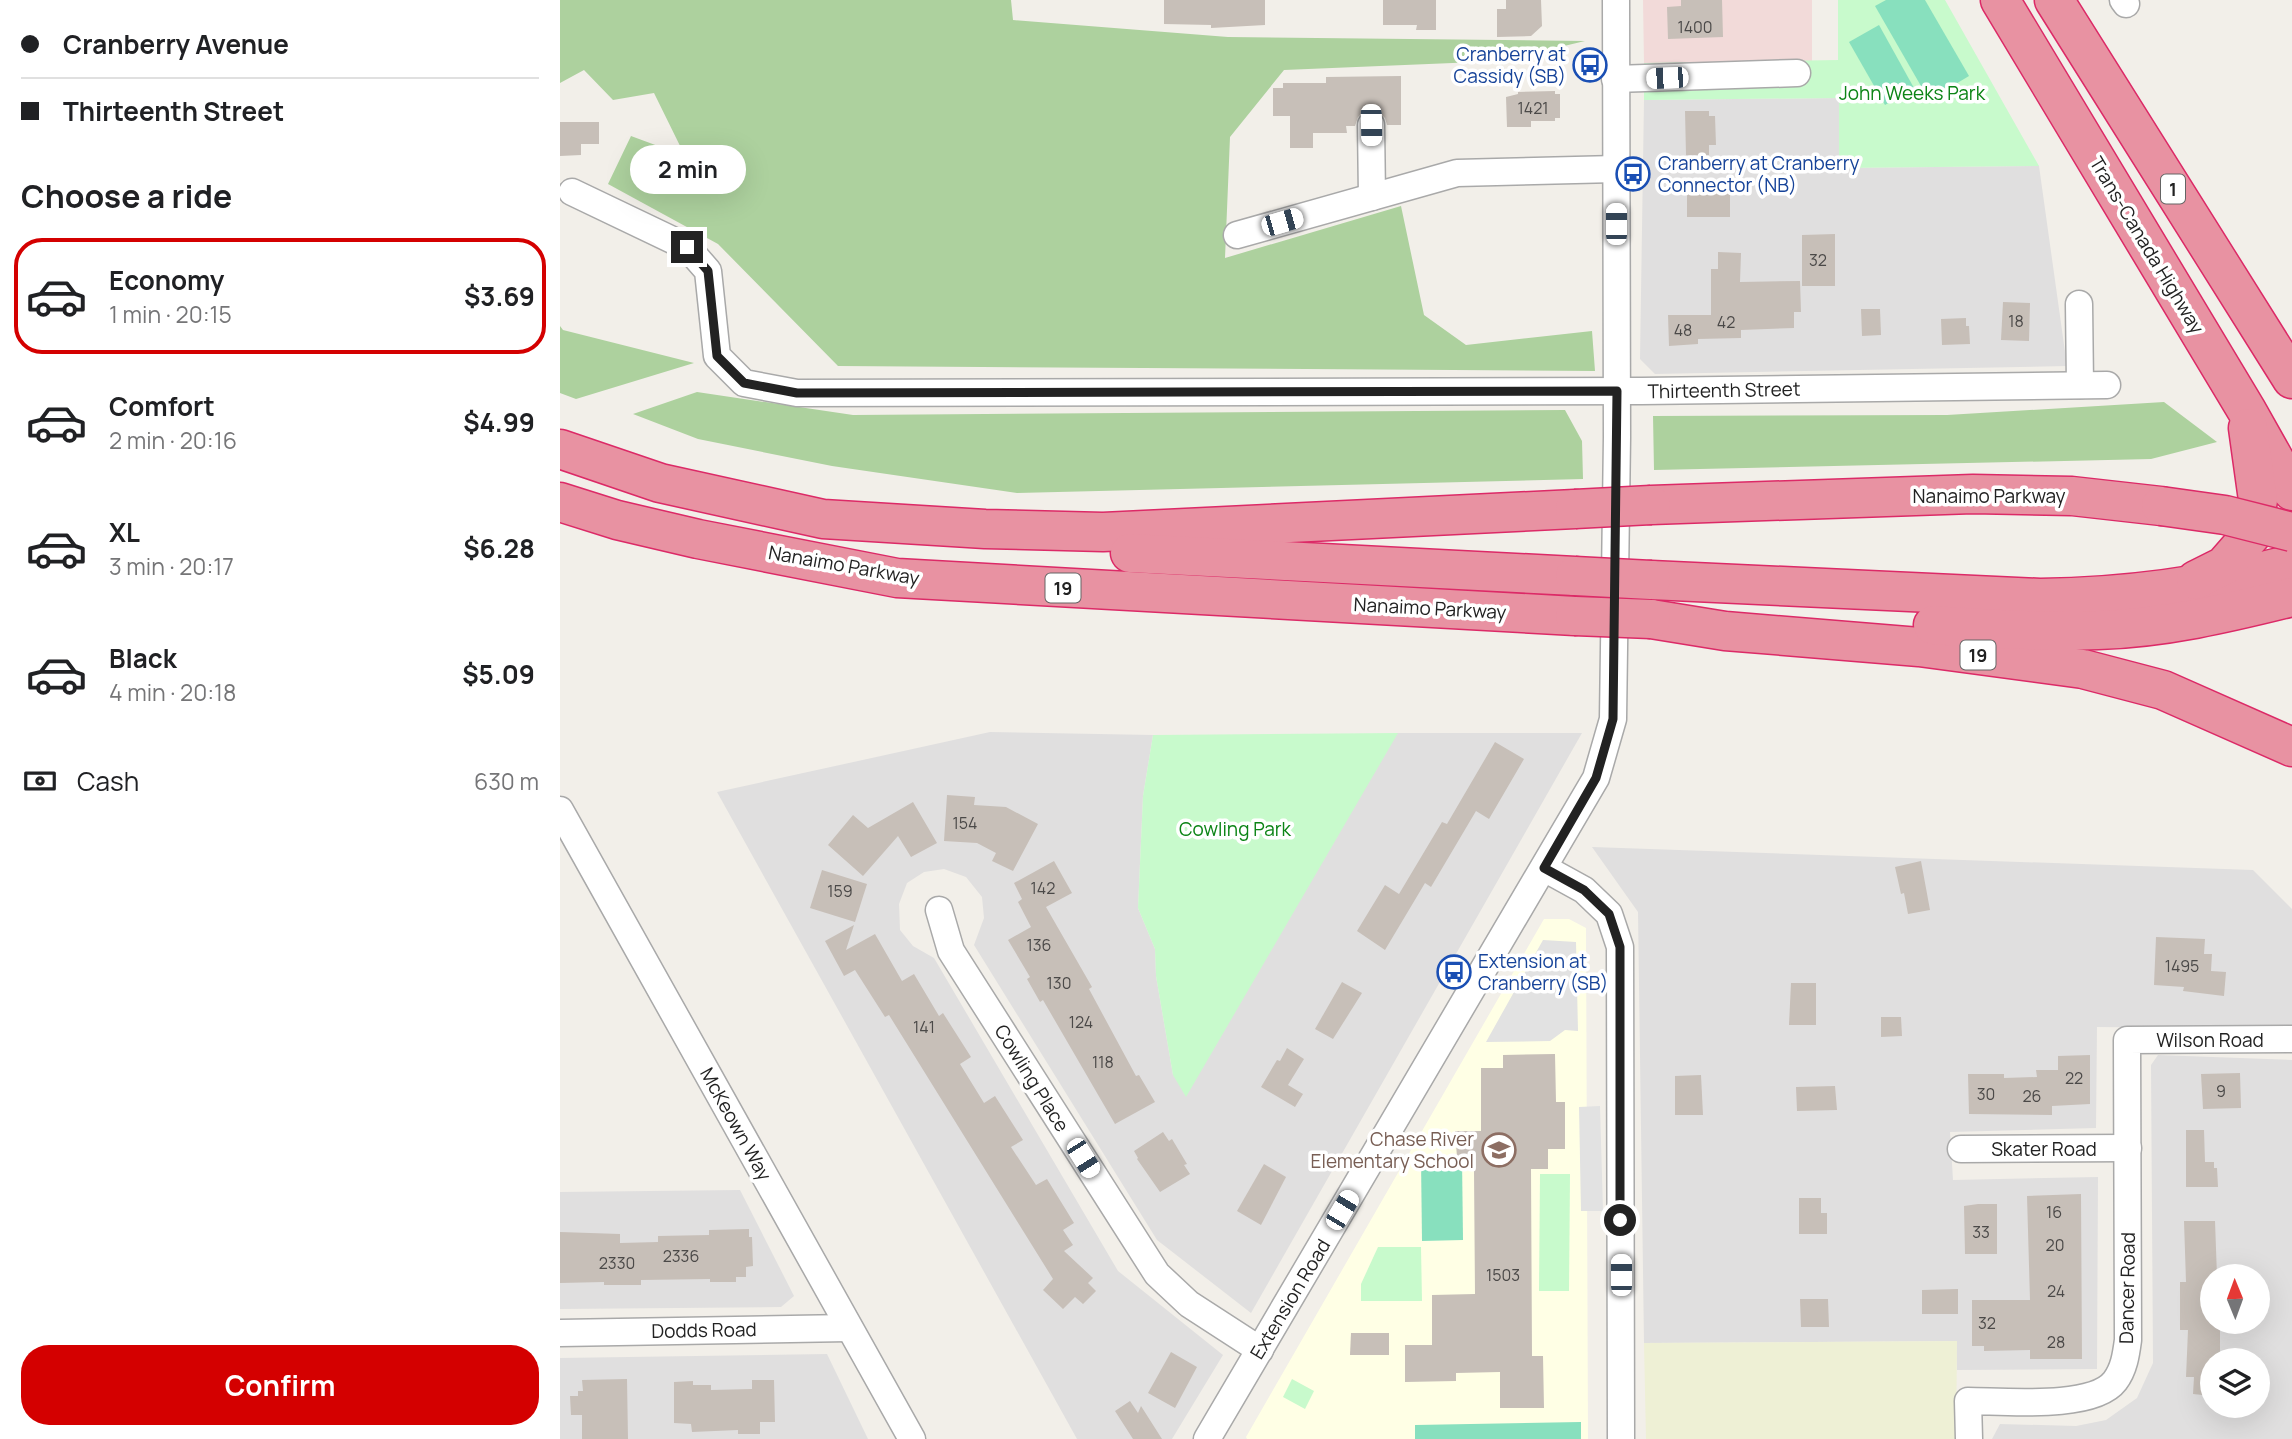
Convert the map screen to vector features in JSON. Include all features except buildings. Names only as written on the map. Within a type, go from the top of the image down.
[{"type":"highway","name":"Trans-Canada Highway","points":[[2000,0],[2247,411],[2292,491]]},
{"type":"highway","name":"1","points":[[2054,0],[2292,379]]},
{"type":"highway","points":[[2181,587],[2224,566],[2252,534],[2258,500],[2247,411]]},
{"type":"highway","name":"Nanaimo Parkway","points":[[560,449],[660,483],[822,519],[985,529],[1103,532],[1651,505],[1973,494],[2072,496],[2161,506],[2225,515],[2292,532]]},
{"type":"highway","name":"Nanaimo Parkway","points":[[560,502],[617,520],[698,539],[898,578],[1651,619],[1725,631],[1919,647],[2083,668],[2163,690],[2292,747]]},
{"type":"highway","points":[[822,519],[883,532],[1021,546],[2040,598],[2133,594],[2238,578],[2292,564]]},
{"type":"highway","points":[[1651,619],[1740,614],[2010,630],[2099,630],[2190,620],[2292,597]]},
{"type":"street","name":"Extension Road","points":[[1207,1439],[1596,778],[1613,719],[1617,391],[1616,0]]},
{"type":"street","points":[[1615,79],[1797,73]]},
{"type":"street","points":[[1371,125],[1372,197]]},
{"type":"street","points":[[1237,234],[1458,173],[1616,169]]},
{"type":"street","name":"Thirteenth Street","points":[[572,192],[687,247],[708,271],[717,356],[744,383],[797,393],[1617,391],[2107,385]]},
{"type":"street","points":[[2079,304],[2080,385]]},
{"type":"street","name":"McKeown Way","points":[[560,810],[912,1439]]},
{"type":"street","points":[[1544,868],[1584,890],[1609,914],[1620,947],[1621,1439]]},
{"type":"street","name":"Cowling Place","points":[[939,910],[951,951],[1157,1274],[1189,1304],[1260,1350]]},
{"type":"street","name":"Wilson Road","points":[[2127,1040],[2292,1040]]},
{"type":"street","name":"Dancer Road","points":[[1969,1439],[1969,1401],[2074,1401],[2098,1395],[2114,1383],[2124,1365],[2128,1340],[2127,1040]]},
{"type":"street","name":"Skater Road","points":[[1961,1149],[2127,1149]]},
{"type":"street","name":"Dodds Road","points":[[560,1332],[848,1328]]},
{"type":"shaded area","points":[[1643,0],[1812,0],[1812,62],[1644,63]]},
{"type":"shaded area","points":[[1839,98],[1840,168],[2039,166],[2067,366],[1655,374],[1640,359],[1644,100]]},
{"type":"shaded area","points":[[990,732],[1153,735],[1143,796],[1138,908],[1155,949],[1156,976],[1173,1075],[1397,733],[1582,733],[1251,1313],[1157,1240],[974,945],[984,918],[982,897],[966,877],[944,869],[924,872],[907,883],[899,904],[900,930],[913,946],[934,958],[1118,1271],[1223,1355],[1172,1439],[1077,1439],[717,792]]},
{"type":"shaded area","points":[[1592,847],[2253,870],[2292,909],[2292,1029],[2097,1027],[2096,1128],[1950,1132],[1953,1180],[2098,1177],[2097,1369],[1957,1370],[1956,1341],[1644,1343],[1638,912]]},
{"type":"shaded area","name":"Chase River Elementary School","points":[[1544,919],[1569,919],[1586,928],[1588,1439],[1247,1439],[1246,1437]]},
{"type":"shaded area","points":[[1543,940],[1576,942],[1578,1031],[1565,1030],[1550,1041],[1486,1042]]},
{"type":"shaded area","points":[[2158,1055],[2292,1060],[2292,1439],[1992,1439],[2000,1424],[2076,1426],[2106,1420],[2137,1398],[2153,1363],[2151,1065]]},
{"type":"shaded area","points":[[1600,1106],[1603,1211],[1581,1211],[1579,1107]]},
{"type":"shaded area","points":[[740,1190],[794,1296],[781,1307],[560,1309],[560,1192]]},
{"type":"shaded area","points":[[1957,1341],[1956,1439],[1646,1439],[1644,1343]]},
{"type":"shaded area","points":[[827,1354],[868,1439],[560,1439],[560,1358]]},
{"type":"green space","points":[[560,0],[1011,0],[1013,20],[1228,37],[1585,41],[1501,61],[1284,70],[1230,137],[1225,258],[1401,206],[1424,315],[1466,345],[1592,331],[1595,371],[838,366],[718,244],[608,184],[631,136],[685,156],[654,93],[613,100],[584,70],[560,83]]},
{"type":"green space","name":"John Weeks Park","points":[[1838,0],[1945,0],[2039,166],[1839,168],[1839,98],[1644,100],[1644,63],[1838,60]]},
{"type":"green space","points":[[1886,0],[1925,0],[1969,76],[1929,100],[1875,6]]},
{"type":"green space","points":[[1879,25],[1914,88],[1885,105],[1849,42]]},
{"type":"green space","points":[[560,326],[563,330],[694,363],[576,399],[560,393]]},
{"type":"green space","points":[[697,392],[853,415],[1565,410],[1582,441],[1583,479],[1017,493],[832,466],[698,439],[633,414]]},
{"type":"green space","points":[[2164,402],[2217,442],[2151,459],[1654,470],[1653,416],[1947,415]]},
{"type":"green space","name":"Cowling Park","points":[[1398,733],[1186,1097],[1173,1075],[1156,976],[1155,949],[1138,908],[1143,796],[1153,735]]},
{"type":"green space","points":[[1462,1158],[1463,1240],[1422,1241],[1421,1159]]},
{"type":"green space","points":[[1540,1174],[1570,1174],[1569,1291],[1539,1291]]},
{"type":"green space","points":[[1378,1247],[1421,1247],[1422,1301],[1361,1301],[1361,1284]]},
{"type":"green space","points":[[1292,1379],[1314,1391],[1305,1409],[1283,1397]]},
{"type":"green space","points":[[1581,1422],[1581,1439],[1415,1439],[1415,1425]]},
{"type":"place","name":"Cranberry at Cassidy (SB)","points":[[1590,65]]},
{"type":"place","name":"Cranberry at Cranberry Connector (NB)","points":[[1633,174]]},
{"type":"place","name":"Extension at Cranberry (SB)","points":[[1454,972]]},
{"type":"place","name":"Chase River Elementary School","points":[[1499,1150]]},
{"type":"route","points":[[687,247],[708,271],[717,356],[744,383],[797,393],[1617,391],[1613,719],[1596,778],[1544,868],[1584,890],[1609,914],[1620,947],[1620,1220]]}]
